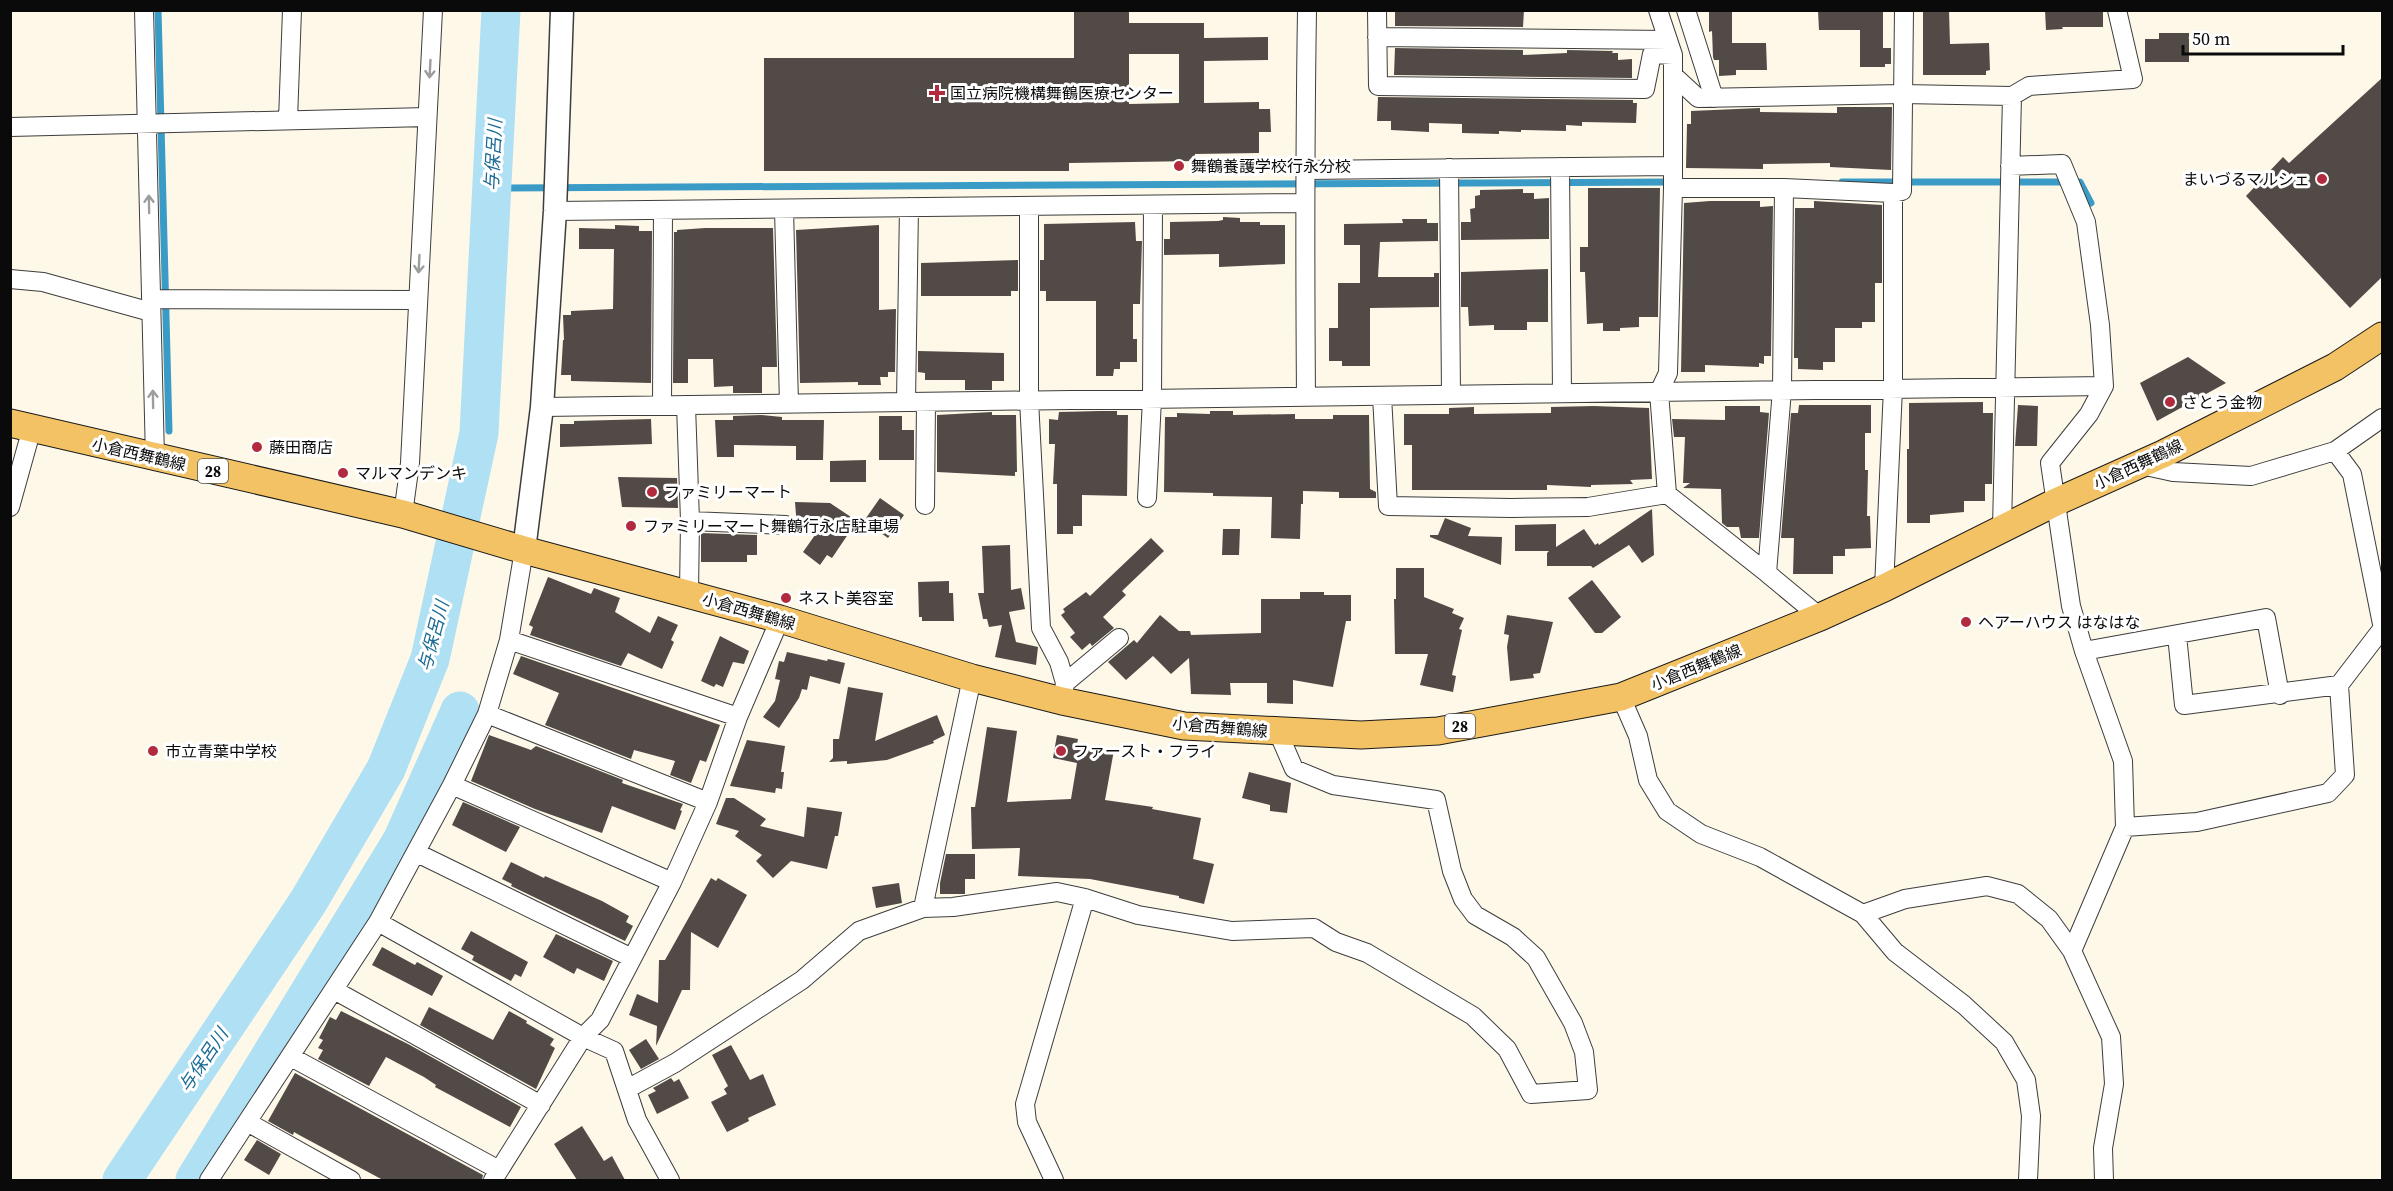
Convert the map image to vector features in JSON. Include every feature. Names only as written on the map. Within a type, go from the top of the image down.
[{"type":"main road","name":"小倉西舞鶴線","points":[[21,426],[409,516],[524,550],[780,619],[972,678],[1064,692],[1184,726],[1361,735],[1438,731],[1621,697],[1820,617],[1884,588],[2056,502],[2141,465],[2335,367],[2382,336]]},
{"type":"street","points":[[144,10],[155,458]]},
{"type":"street","points":[[288,120],[292,10]]},
{"type":"street","points":[[409,516],[417,300],[433,10]]},
{"type":"street","points":[[209,1180],[378,922],[417,853],[487,714],[509,640],[524,550],[542,407],[555,211],[562,10]]},
{"type":"street","points":[[1306,397],[1304,203],[1307,10]]},
{"type":"street","points":[[1377,10],[1378,86],[1646,89],[1652,54],[1670,47]]},
{"type":"street","points":[[1658,10],[1670,47],[1673,75],[1668,374],[1659,392],[1667,494],[1820,617]]},
{"type":"street","points":[[1686,10],[1714,98]]},
{"type":"street","points":[[1672,188],[1784,188],[1893,193],[1902,191],[1904,10]]},
{"type":"street","points":[[1673,75],[1698,98],[1902,94],[2012,96],[2029,86],[2133,79],[2117,10]]},
{"type":"street","points":[[1377,37],[1670,47]]},
{"type":"street","points":[[2002,528],[2012,96]]},
{"type":"street","points":[[10,127],[427,117]]},
{"type":"street","points":[[2010,166],[2062,164],[2086,222],[2100,325],[2104,386],[2089,414],[2050,463],[2071,606],[2084,651],[2123,761],[2125,827],[2072,951]]},
{"type":"street","points":[[1306,170],[1673,166]]},
{"type":"street","points":[[1560,167],[1563,393]]},
{"type":"street","points":[[1449,168],[1451,394]]},
{"type":"street","points":[[1767,573],[1782,390],[1784,188]]},
{"type":"street","points":[[1884,588],[1893,388],[1893,193]]},
{"type":"street","points":[[555,211],[1304,203]]},
{"type":"street","points":[[1147,498],[1152,399],[1153,205]]},
{"type":"street","points":[[1029,206],[1029,400],[1041,628],[1059,662],[1064,692]]},
{"type":"street","points":[[906,402],[909,207]]},
{"type":"street","points":[[784,209],[789,404]]},
{"type":"street","points":[[662,405],[663,210]]},
{"type":"street","points":[[10,279],[43,282],[151,306],[417,300]]},
{"type":"street","points":[[542,407],[2104,386]]},
{"type":"street","points":[[1382,396],[1388,506],[1588,507],[1667,494]]},
{"type":"street","points":[[925,505],[927,402]]},
{"type":"street","points":[[686,405],[690,521],[689,593]]},
{"type":"street","points":[[2141,465],[2173,472],[2252,476],[2335,451],[2382,417]]},
{"type":"street","points":[[10,507],[21,426]]},
{"type":"street","points":[[2335,451],[2352,474],[2382,624]]},
{"type":"street","points":[[690,521],[786,525]]},
{"type":"street","points":[[2084,651],[2266,618],[2280,695]]},
{"type":"street","points":[[291,1057],[496,1175],[583,1037],[600,1020],[672,882],[708,802],[738,717],[780,619]]},
{"type":"street","points":[[2125,827],[2197,822],[2328,793],[2345,776],[2339,686],[2382,629]]},
{"type":"street","points":[[2177,635],[2184,705],[2339,686]]},
{"type":"street","points":[[1064,692],[1119,638]]},
{"type":"street","points":[[509,640],[738,717]]},
{"type":"street","points":[[923,908],[972,678]]},
{"type":"street","points":[[1621,697],[1638,736],[1648,780],[1667,811],[1701,834],[1760,857],[1863,914],[1895,952],[1964,1005],[2004,1042],[2026,1080],[2031,1116],[2028,1180]]},
{"type":"street","points":[[487,714],[708,802]]},
{"type":"street","points":[[627,1089],[675,1063],[802,980],[859,931],[923,908],[953,907],[1057,892],[1085,898],[1138,915],[1232,931],[1314,928],[1336,942],[1367,953],[1473,1016],[1507,1049],[1531,1094],[1588,1090],[1584,1052],[1573,1023],[1536,958],[1513,937],[1475,915],[1463,899],[1452,871],[1436,800],[1333,785],[1294,769],[1278,732]]},
{"type":"street","points":[[452,785],[672,882]]},
{"type":"street","points":[[417,853],[632,958]]},
{"type":"street","points":[[1863,914],[1905,899],[1987,886],[2018,894],[2049,919],[2072,951],[2111,1037],[2114,1084],[2103,1148],[2104,1180]]},
{"type":"street","points":[[1054,1180],[1027,1122],[1025,1104],[1085,898]]},
{"type":"street","points":[[378,922],[583,1037],[614,1051],[638,1120],[670,1180]]},
{"type":"street","points":[[334,990],[541,1105]]},
{"type":"street","points":[[247,1122],[351,1180]]},
{"type":"building","points":[[1074,10],[1129,10],[1129,23],[1204,23],[1204,38],[1268,37],[1268,60],[1204,61],[1204,103],[1259,102],[1259,109],[1270,109],[1271,132],[1259,132],[1259,153],[1195,154],[1195,161],[1069,163],[1069,171],[764,171],[764,58],[1074,58]],"holes":[[[1129,54],[1179,54],[1179,103],[1129,104]]]},
{"type":"building","points":[[1395,10],[1524,10],[1523,27],[1395,26]]},
{"type":"building","points":[[1709,10],[1732,10],[1732,43],[1766,43],[1767,70],[1736,70],[1736,75],[1719,76],[1719,60],[1714,60],[1712,31],[1709,32]]},
{"type":"building","points":[[1818,10],[1883,10],[1883,48],[1891,48],[1891,64],[1885,64],[1885,67],[1860,67],[1860,30],[1819,30]]},
{"type":"building","points":[[1923,10],[1949,10],[1950,44],[1989,43],[1990,70],[1986,71],[1986,75],[1923,75]]},
{"type":"building","points":[[2045,10],[2103,10],[2103,27],[2062,27],[2063,29],[2046,30]]},
{"type":"building","points":[[2159,33],[2189,33],[2189,62],[2145,62],[2145,39],[2159,39]]},
{"type":"building","points":[[1395,48],[1523,50],[1523,55],[1567,53],[1567,50],[1613,51],[1612,53],[1618,53],[1618,60],[1632,59],[1632,78],[1394,75]]},
{"type":"building","name":"まいづるマルシェ","points":[[2382,78],[2382,277],[2350,308],[2246,196],[2283,157],[2289,163]]},
{"type":"building","points":[[1378,97],[1633,100],[1633,103],[1637,103],[1636,123],[1582,122],[1582,126],[1566,125],[1566,131],[1521,130],[1521,132],[1499,131],[1499,134],[1462,133],[1462,124],[1429,123],[1429,132],[1391,130],[1391,121],[1377,121]]},
{"type":"building","points":[[1837,107],[1892,107],[1891,170],[1830,167],[1830,163],[1763,164],[1763,169],[1686,168],[1687,124],[1691,124],[1691,111],[1760,108],[1760,112],[1837,113]]},
{"type":"building","points":[[1588,188],[1660,188],[1658,317],[1639,317],[1639,327],[1620,328],[1620,331],[1603,331],[1603,323],[1587,324],[1585,272],[1580,272],[1580,247],[1588,247]]},
{"type":"building","points":[[1523,189],[1523,193],[1534,193],[1534,199],[1549,198],[1549,239],[1461,240],[1461,222],[1471,222],[1470,209],[1475,208],[1475,196],[1480,195],[1480,190]]},
{"type":"building","points":[[1760,201],[1760,207],[1773,206],[1771,356],[1764,356],[1764,364],[1759,363],[1759,367],[1705,365],[1705,372],[1681,372],[1684,203]]},
{"type":"building","points":[[1814,201],[1882,205],[1882,283],[1875,283],[1875,322],[1862,322],[1862,328],[1835,328],[1835,362],[1823,362],[1823,370],[1798,369],[1798,358],[1794,358],[1795,208],[1814,208]]},
{"type":"building","points":[[1223,217],[1240,218],[1240,222],[1260,222],[1260,225],[1285,225],[1285,264],[1219,267],[1219,254],[1164,255],[1164,239],[1170,239],[1170,222],[1218,221],[1223,220]]},
{"type":"building","points":[[1402,219],[1427,219],[1427,223],[1438,223],[1438,241],[1380,242],[1378,277],[1434,277],[1434,273],[1439,273],[1439,307],[1370,308],[1370,366],[1342,366],[1342,361],[1329,361],[1329,328],[1338,328],[1338,283],[1360,283],[1360,245],[1344,245],[1344,224],[1403,223]]},
{"type":"building","points":[[1135,222],[1136,241],[1142,241],[1140,304],[1133,304],[1133,339],[1137,339],[1137,362],[1120,362],[1120,369],[1114,369],[1113,376],[1096,376],[1096,301],[1046,301],[1046,291],[1040,291],[1040,260],[1044,260],[1044,224]]},
{"type":"building","points":[[615,225],[639,226],[639,231],[652,231],[651,383],[571,381],[571,375],[561,375],[564,340],[563,315],[571,315],[571,311],[613,309],[614,249],[579,249],[579,228],[615,229]]},
{"type":"building","points":[[879,225],[879,310],[896,309],[895,372],[888,372],[888,377],[880,377],[881,385],[858,385],[858,382],[800,383],[796,230]]},
{"type":"building","points":[[705,228],[773,228],[777,367],[762,367],[762,393],[733,393],[733,386],[714,387],[713,359],[688,359],[688,383],[673,383],[674,232]]},
{"type":"building","points":[[1018,260],[1018,291],[1011,291],[1011,296],[921,296],[921,263]]},
{"type":"building","points":[[1548,269],[1548,322],[1527,322],[1527,330],[1494,330],[1494,325],[1469,326],[1468,307],[1461,307],[1461,272]]},
{"type":"building","points":[[918,351],[1004,353],[1004,381],[992,381],[992,390],[965,390],[965,380],[925,380],[925,373],[918,372]]},
{"type":"building","name":"さとう金物","points":[[2188,357],[2226,383],[2157,421],[2140,383]]},
{"type":"building","points":[[1983,402],[1983,413],[1993,413],[1992,484],[1985,484],[1985,501],[1964,501],[1964,512],[1930,515],[1930,523],[1907,523],[1909,403]]},
{"type":"building","points":[[1799,405],[1871,405],[1871,433],[1865,433],[1865,470],[1868,470],[1867,516],[1870,516],[1871,548],[1845,549],[1845,556],[1833,556],[1833,574],[1793,574],[1794,538],[1781,538],[1791,413],[1798,413]]},
{"type":"building","points":[[2018,405],[2038,406],[2037,446],[2015,446]]},
{"type":"building","points":[[1725,406],[1760,406],[1760,412],[1769,413],[1759,538],[1741,538],[1739,527],[1727,527],[1722,523],[1721,489],[1683,488],[1690,483],[1683,483],[1685,437],[1674,437],[1672,419],[1725,420]]},
{"type":"building","points":[[1474,407],[1474,414],[1551,413],[1551,407],[1649,408],[1652,479],[1630,480],[1633,484],[1591,485],[1591,487],[1547,485],[1547,490],[1412,490],[1412,445],[1404,445],[1404,414],[1449,414],[1449,408]]},
{"type":"building","points":[[1117,411],[1117,415],[1128,415],[1127,496],[1082,495],[1082,526],[1073,526],[1073,534],[1057,534],[1057,484],[1053,484],[1055,444],[1049,444],[1049,419],[1058,420],[1059,412]]},
{"type":"building","points":[[1210,411],[1233,411],[1233,415],[1295,414],[1295,419],[1333,419],[1333,415],[1369,415],[1370,489],[1376,492],[1376,498],[1339,498],[1339,492],[1303,491],[1300,539],[1271,538],[1272,497],[1164,492],[1165,417],[1177,417],[1177,413],[1210,414]]},
{"type":"building","points":[[992,412],[992,415],[1016,415],[1017,472],[1015,476],[937,472],[937,415]]},
{"type":"building","points":[[733,416],[782,417],[782,420],[824,420],[823,460],[796,460],[796,446],[734,445],[734,457],[717,457],[715,420],[733,420]]},
{"type":"building","points":[[879,416],[902,416],[902,430],[914,430],[914,460],[879,460]]},
{"type":"building","points":[[651,419],[652,444],[560,447],[560,424],[574,424],[574,421]]},
{"type":"building","points":[[866,460],[866,482],[830,482],[830,461]]},
{"type":"building","name":"ファミリーマート","points":[[618,477],[677,478],[678,508],[622,507]]},
{"type":"building","points":[[880,498],[904,515],[888,538],[864,521]]},
{"type":"building","points":[[795,502],[830,503],[857,521],[832,558],[827,555],[820,565],[803,552],[820,528],[797,527]]},
{"type":"building","points":[[1652,509],[1654,555],[1642,563],[1629,545],[1593,568],[1591,566],[1547,566],[1549,551],[1515,551],[1515,525],[1556,524],[1556,547],[1584,529],[1595,545],[1598,543],[1599,545]]},
{"type":"building","points":[[1445,518],[1471,528],[1468,536],[1502,537],[1501,565],[1430,537],[1430,535],[1438,535]]},
{"type":"building","points":[[1223,529],[1240,529],[1239,555],[1222,555]]},
{"type":"building","points":[[701,533],[757,535],[757,555],[747,555],[747,562],[701,562]]},
{"type":"building","points":[[1151,538],[1164,551],[1122,591],[1126,595],[1103,617],[1114,628],[1092,646],[1090,643],[1082,650],[1070,637],[1075,633],[1061,615],[1065,612],[1063,609],[1086,592],[1090,596]]},
{"type":"building","points":[[1010,545],[1011,590],[1021,588],[1025,609],[1009,612],[1016,642],[1038,647],[1036,665],[995,657],[1002,625],[989,627],[987,619],[983,619],[978,593],[984,593],[982,546]]},
{"type":"building","points":[[1396,568],[1424,568],[1424,597],[1454,609],[1452,613],[1464,618],[1459,629],[1462,630],[1452,675],[1456,676],[1453,692],[1420,685],[1428,654],[1395,654]]},
{"type":"building","points":[[548,577],[591,594],[594,588],[620,598],[615,612],[650,633],[658,616],[678,625],[671,640],[674,642],[662,669],[628,653],[621,666],[530,635],[533,627],[529,625]]},
{"type":"building","points":[[1592,580],[1621,617],[1602,633],[1595,633],[1568,598]]},
{"type":"building","points":[[949,581],[949,593],[953,593],[954,621],[922,621],[922,617],[919,617],[918,582]]},
{"type":"building","points":[[1300,592],[1351,595],[1351,621],[1346,621],[1333,687],[1293,680],[1293,704],[1267,703],[1267,683],[1230,683],[1231,695],[1191,694],[1189,658],[1171,674],[1153,656],[1126,680],[1108,662],[1134,640],[1137,643],[1160,615],[1179,631],[1190,631],[1191,635],[1261,633],[1261,599],[1300,599]]},
{"type":"building","points":[[1507,615],[1553,622],[1540,673],[1533,674],[1534,678],[1510,681],[1507,647],[1509,635],[1504,634]]},
{"type":"building","points":[[720,636],[749,651],[744,664],[733,662],[723,687],[716,684],[714,687],[701,681]]},
{"type":"building","points":[[787,652],[845,663],[840,684],[810,676],[807,690],[802,689],[799,698],[779,728],[763,717],[775,701],[780,680],[775,679],[779,661],[784,662]]},
{"type":"building","points":[[521,656],[720,725],[706,762],[700,760],[691,783],[670,775],[675,761],[634,750],[631,759],[545,725],[559,693],[513,674]]},
{"type":"building","points":[[848,687],[883,693],[875,741],[937,715],[945,735],[933,741],[934,743],[887,760],[847,764],[847,761],[829,762],[833,758],[833,739],[839,739]]},
{"type":"building","points":[[987,727],[1017,731],[1007,802],[1071,799],[1077,763],[1053,758],[1057,735],[1078,739],[1077,744],[1114,750],[1105,800],[1153,807],[1152,809],[1201,818],[1193,859],[1214,864],[1204,904],[1179,898],[1179,896],[1090,879],[1018,876],[1020,848],[972,849],[971,807],[975,807]]},
{"type":"building","points":[[489,735],[531,750],[536,746],[623,780],[622,783],[683,804],[675,830],[612,806],[602,833],[535,809],[471,781]]},
{"type":"building","points":[[747,740],[785,746],[781,772],[784,772],[782,789],[776,788],[775,793],[730,786]]},
{"type":"building","points":[[1249,772],[1291,783],[1287,813],[1270,811],[1270,805],[1242,798]]},
{"type":"building","points":[[726,798],[734,798],[766,819],[760,826],[804,837],[807,807],[842,812],[838,836],[835,836],[827,869],[791,861],[773,878],[756,861],[762,855],[735,836],[739,831],[716,824]]},
{"type":"building","points":[[463,802],[520,827],[506,852],[452,825]]},
{"type":"building","points":[[946,854],[975,854],[975,879],[965,879],[965,894],[940,894]]},
{"type":"building","points":[[511,862],[602,901],[629,916],[626,922],[633,926],[625,941],[511,886],[512,884],[502,879]]},
{"type":"building","points":[[711,878],[716,881],[718,878],[747,895],[718,948],[691,932],[690,990],[682,990],[656,1046],[657,1026],[629,1015],[637,994],[658,1003],[659,960],[665,960]]},
{"type":"building","points":[[899,883],[902,903],[876,908],[872,887]]},
{"type":"building","points":[[471,931],[528,962],[521,977],[515,974],[511,981],[472,960],[474,956],[461,949]]},
{"type":"building","points":[[556,934],[613,961],[604,981],[577,968],[574,974],[543,957]]},
{"type":"building","points":[[382,947],[415,965],[417,962],[443,976],[432,996],[372,965]]},
{"type":"building","points":[[429,1007],[493,1040],[509,1011],[554,1039],[550,1045],[555,1048],[536,1089],[420,1025]]},
{"type":"building","points":[[341,1011],[408,1044],[521,1107],[510,1127],[435,1087],[436,1085],[424,1077],[386,1057],[369,1086],[318,1059],[323,1050],[318,1048],[323,1040],[319,1038],[330,1017],[336,1020]]},
{"type":"building","points":[[646,1039],[659,1059],[641,1069],[629,1050]]},
{"type":"building","points":[[731,1045],[750,1080],[763,1074],[776,1105],[748,1118],[749,1121],[727,1132],[711,1102],[727,1094],[724,1089],[728,1086],[712,1055]]},
{"type":"building","points":[[295,1073],[483,1175],[482,1180],[383,1180],[294,1132],[293,1135],[268,1121]]},
{"type":"building","points":[[671,1078],[674,1082],[679,1079],[689,1098],[657,1114],[648,1095],[656,1091],[653,1088]]},
{"type":"building","points":[[582,1126],[604,1161],[612,1156],[625,1180],[577,1180],[554,1144]]},
{"type":"building","points":[[257,1140],[281,1154],[269,1175],[244,1160]]},
{"type":"waterway","points":[[158,10],[169,431]]},
{"type":"waterway","name":"与保呂川","points":[[122,1180],[308,902],[386,769],[430,659],[479,433],[501,10]]},
{"type":"waterway","points":[[492,188],[1672,182]]},
{"type":"waterway","points":[[1842,182],[2080,182],[2091,203]]},
{"type":"waterway","points":[[195,1180],[402,841],[460,711]]},
{"type":"place","name":"国立病院機構舞鶴医療センター","points":[[937,93]]},
{"type":"place","name":"舞鶴養護学校行永分校","points":[[1179,166]]},
{"type":"place","name":"まいづるマルシェ","points":[[2322,179]]},
{"type":"place","name":"さとう金物","points":[[2170,402]]},
{"type":"place","name":"藤田商店","points":[[257,447]]},
{"type":"place","name":"マルマンデンキ","points":[[343,473]]},
{"type":"place","name":"ファミリーマート","points":[[652,492]]},
{"type":"place","name":"ファミリーマート舞鶴行永店駐車場","points":[[631,526]]},
{"type":"place","name":"ネスト美容室","points":[[786,598]]},
{"type":"place","name":"ヘアーハウス はなはな","points":[[1966,622]]},
{"type":"place","name":"市立青葉中学校","points":[[153,751]]},
{"type":"place","name":"ファースト・フライ","points":[[1061,751]]}]
